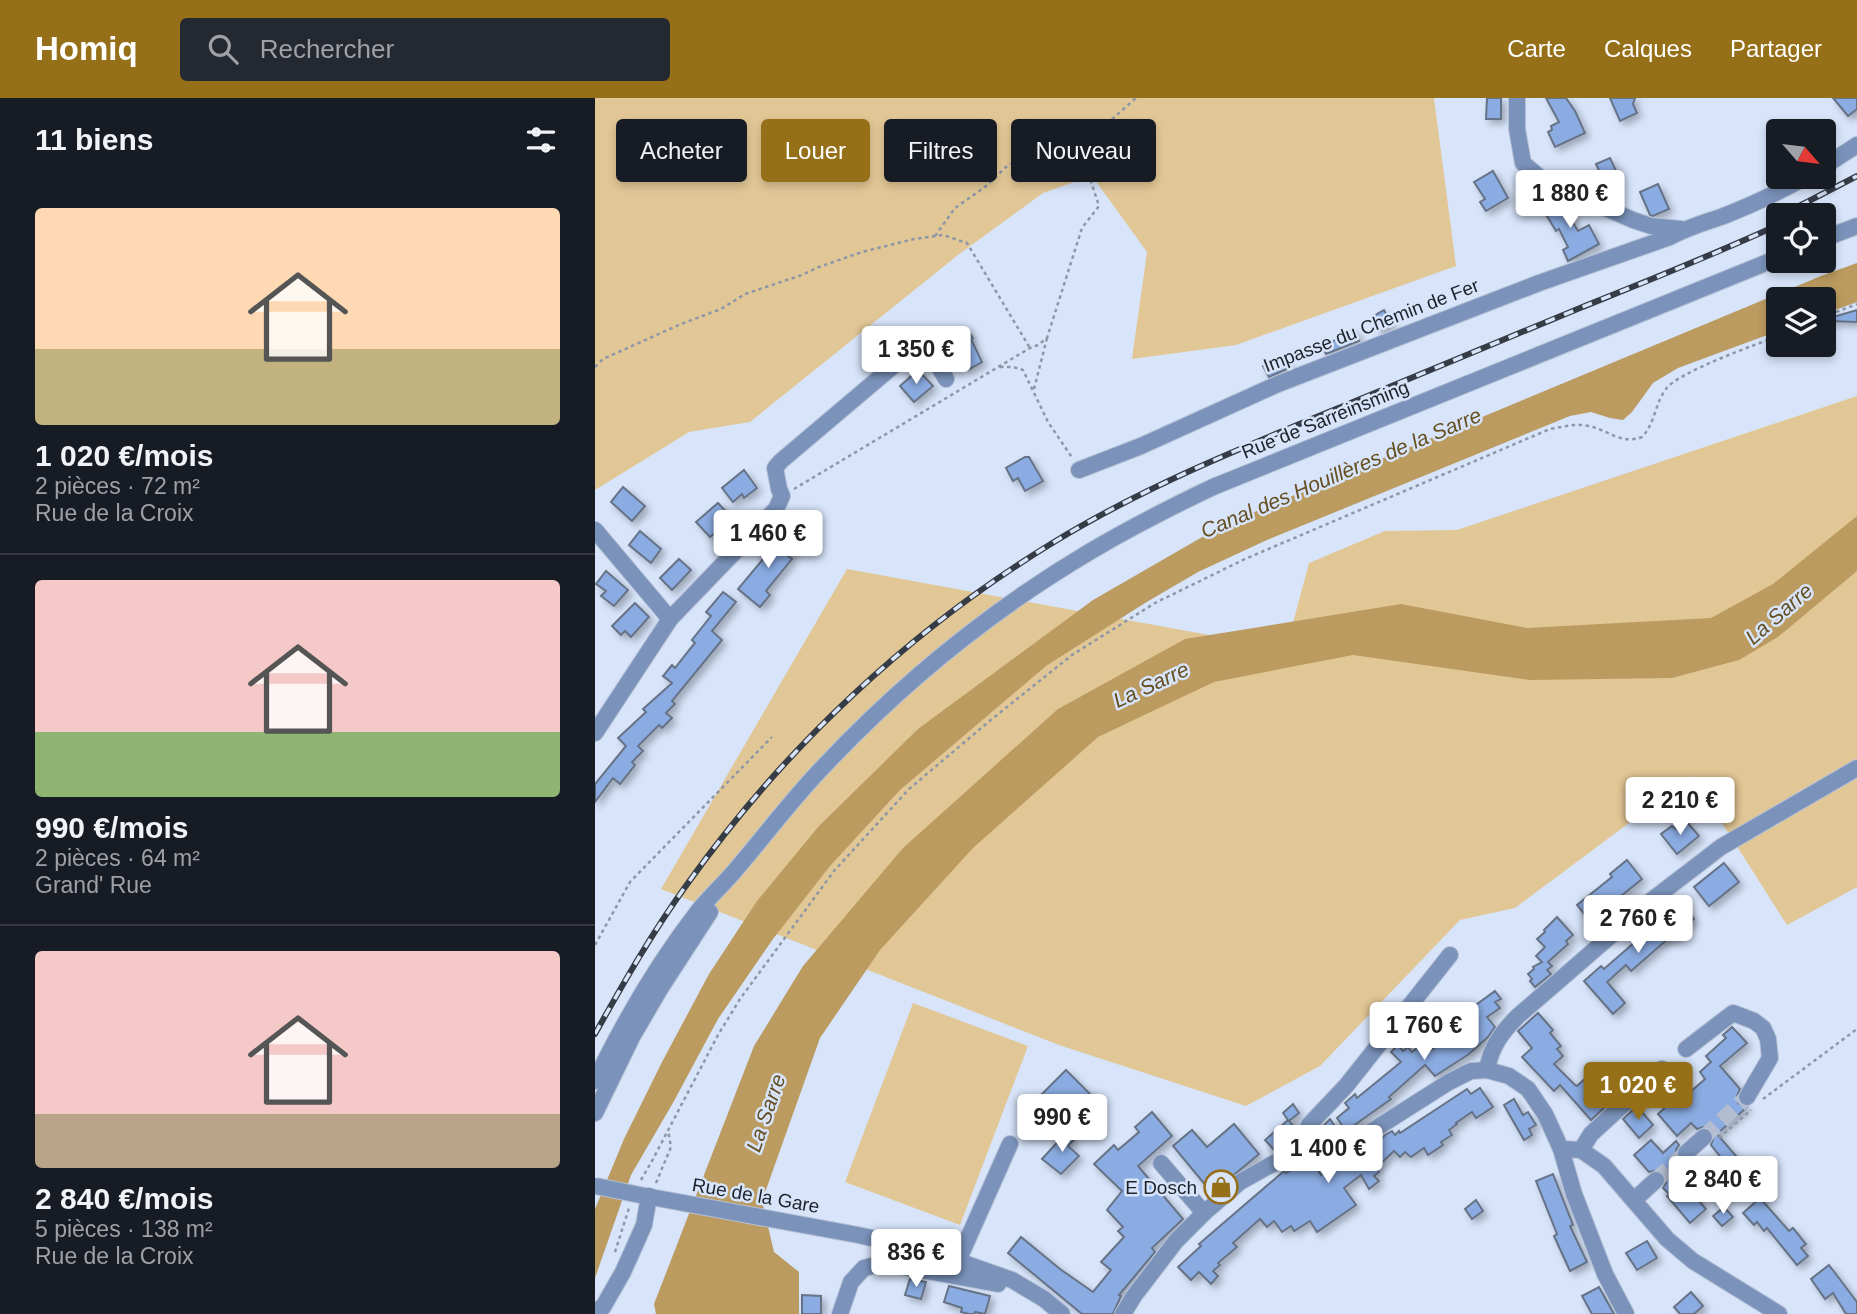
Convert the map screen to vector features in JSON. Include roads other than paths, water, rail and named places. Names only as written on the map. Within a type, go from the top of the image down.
[{"type":"street","points":[[1517,98],[1517,129],[1523,163],[1544,181],[1633,220],[1667,229],[1683,229]]},
{"type":"street","points":[[1836,159],[1857,145]]},
{"type":"street","name":"Impasse du Chemin de Fer","points":[[1079,470],[1141,446],[1278,384],[1539,283],[1669,237],[1781,189]]},
{"type":"street","points":[[1836,234],[1857,226]]},
{"type":"street","name":"Rue de Sarreinsming","points":[[737,869],[823,766],[918,676],[987,621],[1054,574],[1120,534],[1265,464],[1480,380],[1766,263]]},
{"type":"street","points":[[595,733],[670,619],[776,509],[782,496],[775,468],[781,461],[911,351],[921,346],[928,348],[946,379]]},
{"type":"street","points":[[595,530],[670,619]]},
{"type":"street","points":[[1487,1070],[1489,1055],[1500,1034],[1652,900],[1721,847],[1857,768]]},
{"type":"street","points":[[595,1082],[619,1032],[661,964],[714,892],[737,869]]},
{"type":"street","points":[[595,1113],[632,1037],[737,869]]},
{"type":"street","points":[[1301,1153],[1309,1125],[1346,1086],[1450,955]]},
{"type":"street","points":[[1686,1049],[1733,1013],[1754,1021],[1763,1028],[1768,1040],[1770,1058],[1747,1097]]},
{"type":"street","points":[[1581,1150],[1591,1134],[1662,1069]]},
{"type":"street","points":[[1123,1314],[1176,1241],[1240,1182],[1276,1162],[1364,1136],[1449,1082],[1471,1071],[1487,1070],[1509,1076],[1528,1090],[1545,1114],[1561,1149],[1574,1194],[1605,1273],[1626,1314]]},
{"type":"street","points":[[1688,1158],[1711,1137]]},
{"type":"street","points":[[958,1261],[1010,1144]]},
{"type":"street","points":[[1561,1149],[1581,1150],[1604,1166],[1667,1239],[1693,1261],[1779,1314]]},
{"type":"street","points":[[1161,1163],[1204,1213]]},
{"type":"street","points":[[1634,1200],[1663,1181]]},
{"type":"street","name":"Rue de la Gare","points":[[596,1185],[889,1242],[958,1261],[1012,1280],[1044,1299],[1062,1314]]},
{"type":"street","points":[[595,1311],[603,1307],[623,1272],[644,1225],[643,1196]]},
{"type":"street","points":[[841,1314],[851,1282],[864,1268],[883,1263],[1000,1284],[1012,1280]]},
{"type":"water","points":[[1857,263],[1857,302],[1836,310],[1836,287],[1795,287],[1829,273],[1836,273],[1836,271]]},
{"type":"water","points":[[1766,299],[1766,335],[1678,368],[1653,383],[1623,420],[1591,412],[1570,416],[1267,540],[1198,572],[1046,666],[900,790],[830,866],[773,939],[718,1019],[631,1175],[595,1278],[595,1209],[624,1139],[662,1062],[709,974],[757,901],[819,826],[918,729],[1093,600],[1204,536],[1261,509]]},
{"type":"water","name":"La Sarre","points":[[1857,516],[1857,571],[1778,637],[1739,660],[1672,678],[1530,680],[1353,655],[1214,682],[1098,737],[973,848],[880,950],[820,1038],[762,1201],[774,1252],[799,1272],[799,1314],[656,1314],[654,1304],[754,1046],[803,966],[903,848],[1058,709],[1185,639],[1401,604],[1527,628],[1711,618],[1773,584]]},
{"type":"tunnel","points":[[1704,1137],[1747,1097]]},
{"type":"tunnel","points":[[1656,1180],[1686,1153]]},
{"type":"railway","points":[[1805,203],[1857,176]]},
{"type":"railway","points":[[595,1034],[675,901],[766,785],[809,738],[901,652],[1001,576],[1088,522],[1195,469],[1766,230]]},
{"type":"place","name":"E Dosch","points":[[1221,1187]]},
{"type":"water label","name":"Canal des Houillères de la Sarre","points":[[1341,473]]}]
